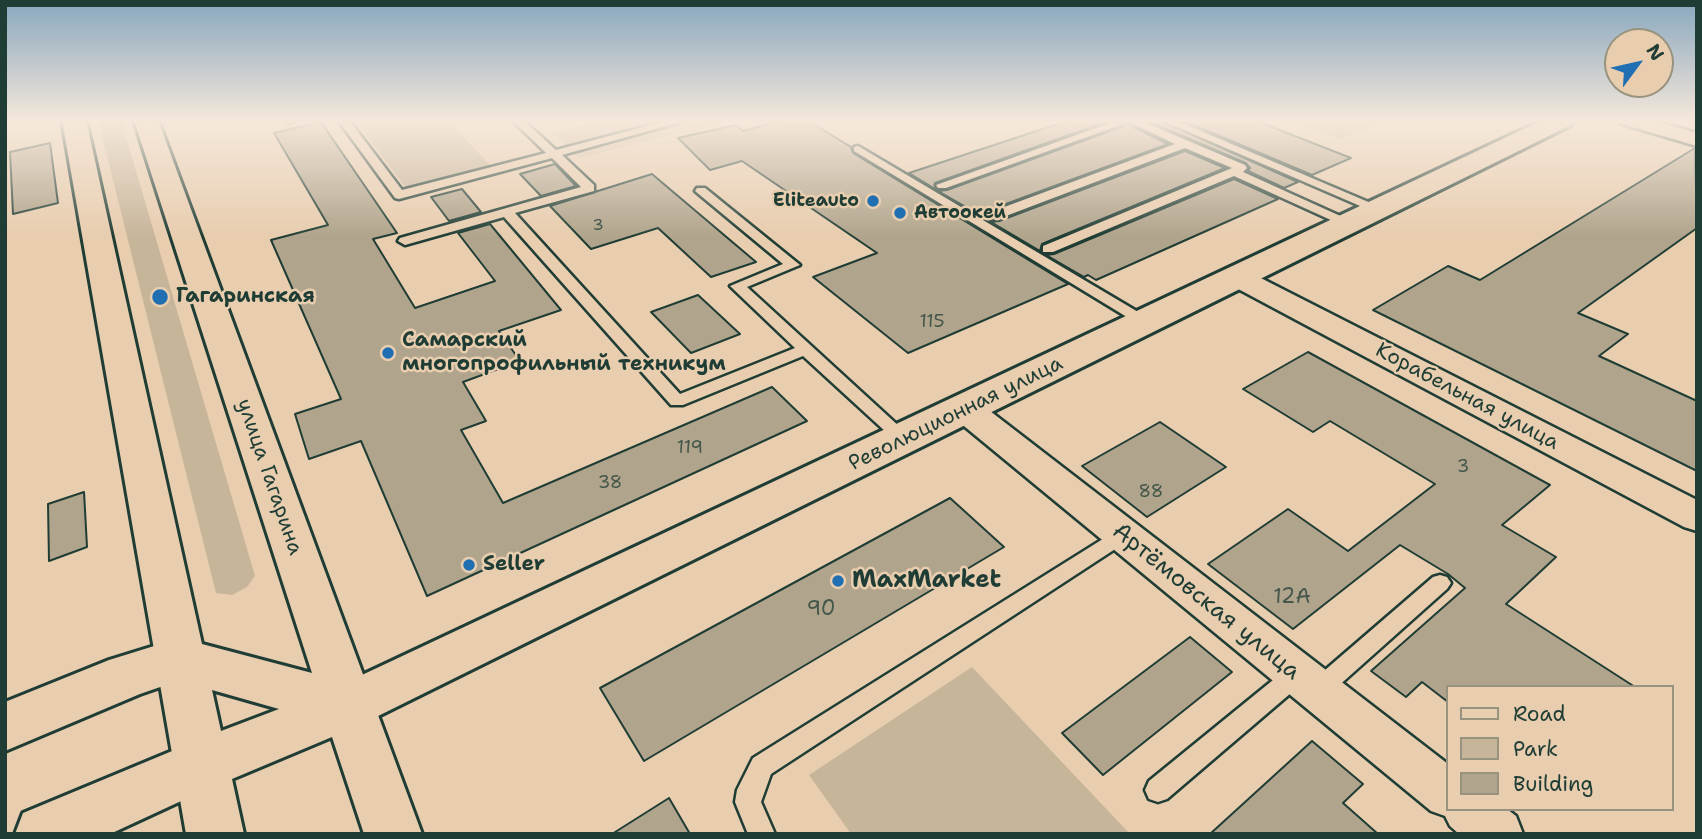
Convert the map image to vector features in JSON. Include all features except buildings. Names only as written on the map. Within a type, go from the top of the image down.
[{"type":"main road","points":[[82,159],[215,834]]},
{"type":"main road","name":"улица Гагарина","points":[[159,159],[393,834]]},
{"type":"main road","name":"Революционная улица","points":[[44,834],[201,765],[348,706],[1481,159]]},
{"type":"main road","points":[[5,727],[127,676],[180,659],[348,706]]},
{"type":"street","name":"Корабельная улица","points":[[1237,278],[1697,517]]},
{"type":"street","name":"Артёмовская улица","points":[[965,409],[1446,792]]},
{"type":"street","points":[[1469,811],[1498,834]]},
{"type":"lane","points":[[372,159],[399,195],[535,159]]},
{"type":"lane","points":[[405,241],[590,188],[559,159]]},
{"type":"lane","points":[[875,159],[1144,322]]},
{"type":"lane","points":[[942,185],[1014,159]]},
{"type":"lane","points":[[993,216],[1145,159]]},
{"type":"lane","points":[[1048,249],[1241,169],[1219,159]]},
{"type":"lane","points":[[1247,159],[1364,216]]},
{"type":"lane","points":[[1234,172],[1364,216]]},
{"type":"lane","points":[[701,191],[793,265],[737,286],[904,439]]},
{"type":"lane","points":[[507,212],[677,401],[806,349]]},
{"type":"lane","points":[[762,834],[750,812],[748,802],[750,790],[762,766],[1122,535]]},
{"type":"lane","points":[[1158,790],[1440,583]]},
{"type":"green space","points":[[108,159],[133,159],[255,576],[247,587],[232,595],[216,593]]},
{"type":"green space","points":[[384,159],[485,159],[491,166],[406,188]]},
{"type":"green space","points":[[972,667],[1130,834],[851,834],[809,775]]},
{"type":"place","name":"Eliteauto","points":[[873,201]]},
{"type":"place","name":"Автоокей","points":[[900,213]]},
{"type":"place","name":"Гагаринская","points":[[160,297]]},
{"type":"place","name":"Самарский многопрофильный техникум","points":[[388,353]]},
{"type":"place","name":"Seller","points":[[469,565]]},
{"type":"place","name":"MaxMarket","points":[[838,581]]}]
